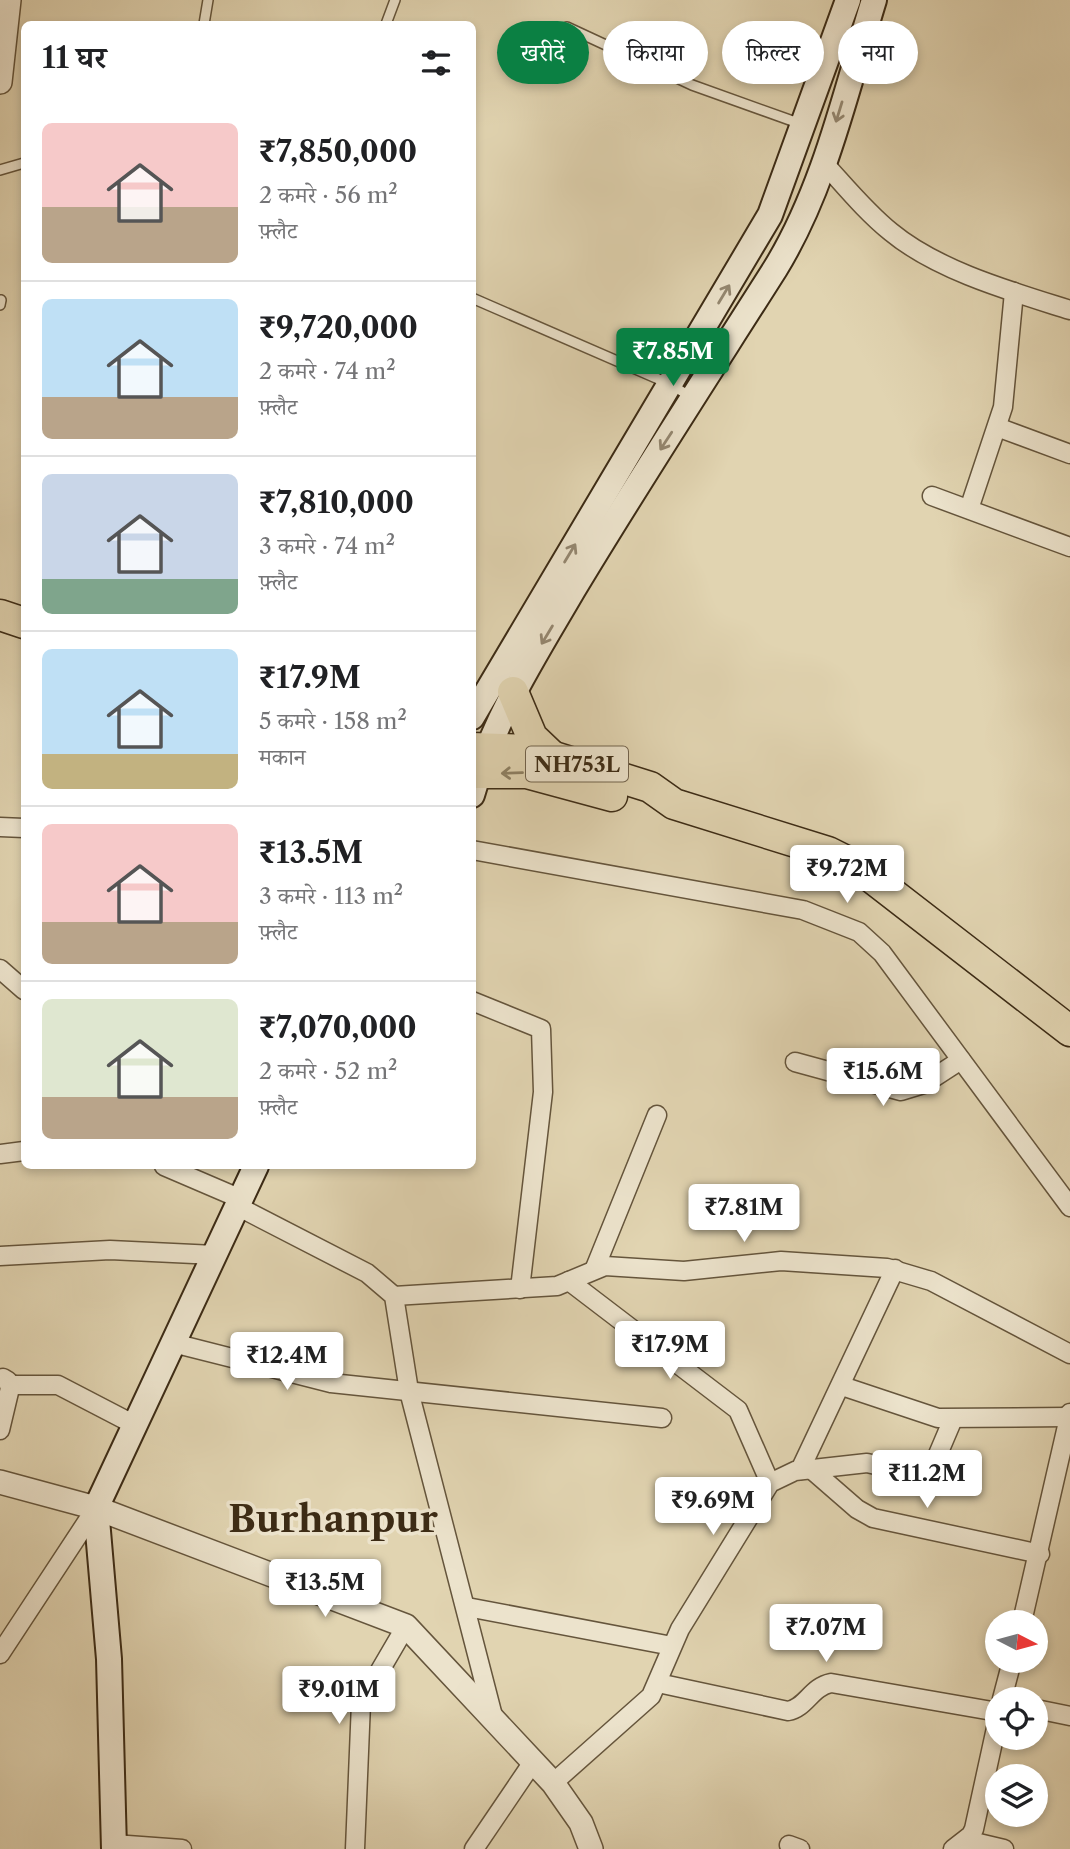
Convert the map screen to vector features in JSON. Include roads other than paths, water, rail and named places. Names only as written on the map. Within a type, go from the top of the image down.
[{"type":"highway","points":[[0,615],[21,622]]},
{"type":"highway","points":[[513,692],[532,737],[553,757]]},
{"type":"highway","name":"NH753L","points":[[476,768],[532,750],[650,787],[674,804],[828,852],[859,867],[1070,1031]]},
{"type":"highway","name":"NH753L","points":[[476,768],[527,773],[641,805],[674,804]]},
{"type":"main road","points":[[476,710],[770,215],[848,0]]},
{"type":"main road","points":[[476,768],[513,692],[607,533],[786,252],[824,162],[874,0]]},
{"type":"main road","points":[[114,1847],[109,1659],[96,1508],[255,1169]]},
{"type":"street","points":[[0,82],[9,0]]},
{"type":"street","points":[[824,162],[878,221],[906,243],[979,280],[1070,310]]},
{"type":"street","points":[[969,509],[997,427],[1004,397],[1014,292]]},
{"type":"street","points":[[997,427],[1070,454]]},
{"type":"street","points":[[933,496],[1070,547]]},
{"type":"street","points":[[0,827],[21,828]]},
{"type":"street","points":[[476,851],[803,910],[832,919],[859,932],[882,953],[1070,1207]]},
{"type":"street","points":[[0,969],[21,987]]},
{"type":"street","points":[[476,1003],[541,1029],[543,1092],[520,1289]]},
{"type":"street","points":[[795,1062],[901,1091],[923,1084],[961,1060]]},
{"type":"street","points":[[594,1268],[657,1115]]},
{"type":"street","points":[[0,1154],[21,1151]]},
{"type":"street","points":[[170,1169],[239,1203],[367,1273],[394,1296],[409,1391],[467,1606],[494,1720]]},
{"type":"street","points":[[0,1256],[110,1250],[215,1255]]},
{"type":"street","points":[[394,1296],[557,1286],[594,1268],[605,1266],[684,1270],[781,1261],[895,1269],[931,1281],[1070,1354]]},
{"type":"street","points":[[806,1469],[895,1269]]},
{"type":"street","points":[[569,1281],[738,1410],[770,1483]]},
{"type":"street","points":[[173,1343],[319,1381],[662,1418]]},
{"type":"street","points":[[0,1430],[5,1381],[58,1385],[135,1425]]},
{"type":"street","points":[[842,1387],[924,1416],[953,1419],[1069,1415],[1040,1554],[1025,1610]]},
{"type":"street","points":[[553,1783],[644,1705],[658,1683],[672,1646],[770,1483],[781,1475],[806,1469],[874,1463],[925,1476],[930,1473],[953,1419]]},
{"type":"street","points":[[806,1469],[857,1509],[873,1518],[1040,1554]]},
{"type":"street","points":[[0,1482],[96,1508],[405,1626],[553,1783],[581,1824],[591,1849]]},
{"type":"street","points":[[3,1643],[96,1508]]},
{"type":"street","points":[[467,1606],[672,1646]]},
{"type":"street","points":[[355,1849],[361,1703],[405,1626]]},
{"type":"street","points":[[658,1683],[788,1711],[800,1706],[822,1685],[831,1683],[985,1710]]},
{"type":"street","points":[[1048,1711],[1070,1716]]},
{"type":"street","points":[[960,1844],[974,1829],[991,1750]]},
{"type":"street","points":[[474,1849],[533,1762]]},
{"type":"street","points":[[960,1844],[1004,1849]]},
{"type":"street","points":[[114,1847],[182,1849]]},
{"type":"lane","points":[[204,21],[208,0]]},
{"type":"lane","points":[[387,21],[395,0]]},
{"type":"lane","points":[[589,36],[692,85],[803,124]]},
{"type":"lane","points":[[0,170],[21,164]]},
{"type":"lane","points":[[476,300],[670,384],[693,399]]},
{"type":"district","name":"Burhanpur","points":[[333,1519]]}]
